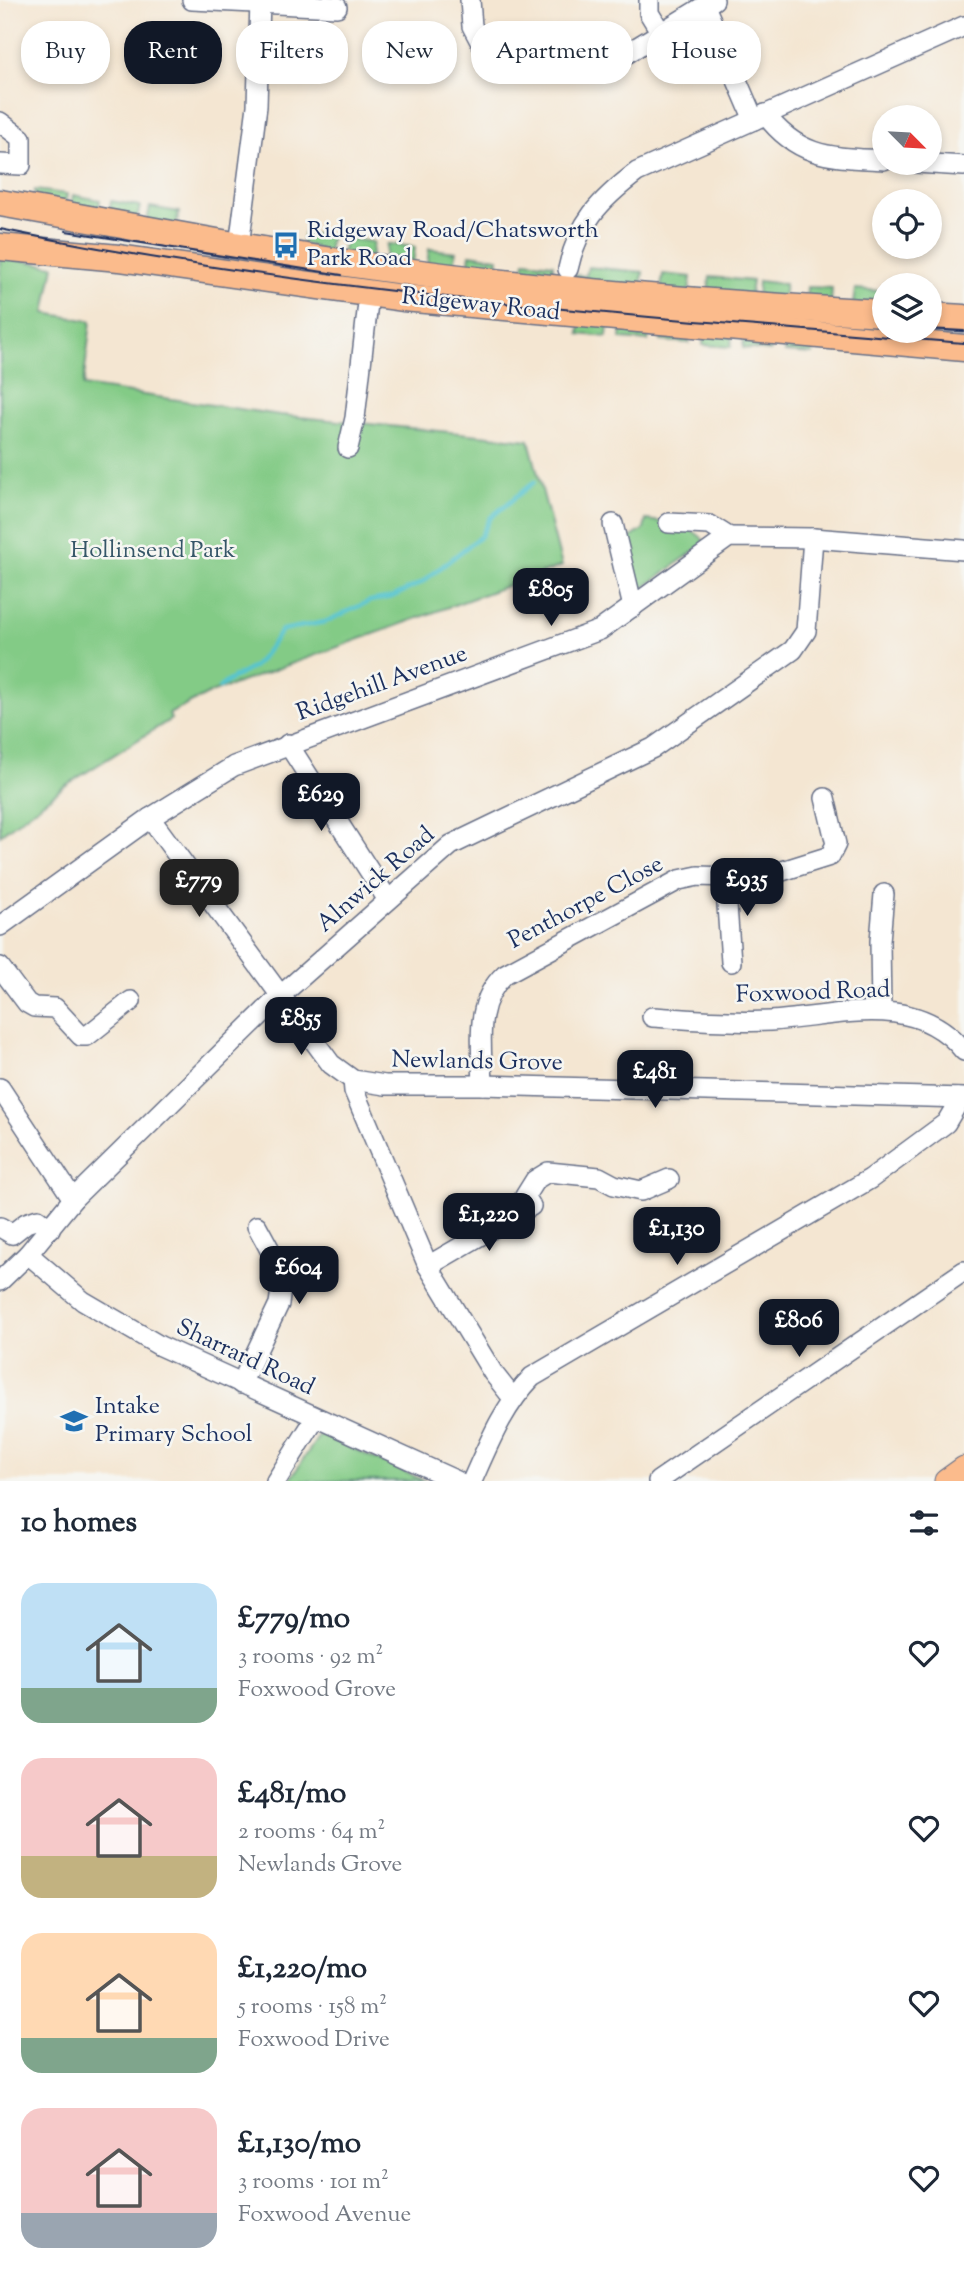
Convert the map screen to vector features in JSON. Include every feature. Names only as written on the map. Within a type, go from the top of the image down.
[{"type":"highway","name":"Ridgeway Road","points":[[0,203],[239,246],[383,268],[722,304],[872,312]]},
{"type":"highway","name":"Ridgeway Road","points":[[0,247],[119,258],[369,294],[964,348]]},
{"type":"highway","points":[[942,317],[964,318]]},
{"type":"main road","points":[[946,1481],[964,1468]]},
{"type":"street","points":[[192,0],[260,1],[337,7]]},
{"type":"street","points":[[470,0],[472,26],[482,44],[505,56],[608,65],[647,40]]},
{"type":"street","points":[[649,0],[649,13],[654,21]]},
{"type":"street","points":[[239,246],[257,106],[260,1]]},
{"type":"street","points":[[678,21],[709,3],[760,117],[794,144],[812,152],[872,159]]},
{"type":"street","points":[[570,269],[574,242],[588,219],[603,200],[637,172],[964,26]]},
{"type":"street","points":[[0,122],[21,138],[23,150],[21,165],[0,164]]},
{"type":"street","points":[[942,165],[964,166]]},
{"type":"street","points":[[348,448],[355,418],[369,294]]},
{"type":"street","points":[[669,523],[710,526],[729,537],[813,538],[964,550]]},
{"type":"street","points":[[613,524],[633,607]]},
{"type":"street","name":"Ridgehill Avenue","points":[[0,926],[150,818],[234,766],[591,635],[729,537]]},
{"type":"street","name":"Alnwick Road","points":[[0,1280],[28,1254],[73,1199],[280,996],[451,845],[653,748],[793,650],[806,631],[813,538]]},
{"type":"street","points":[[288,744],[388,900]]},
{"type":"street","name":"Penthorpe Close","points":[[483,1085],[481,1010],[493,985],[505,974],[660,889],[698,876],[760,878],[830,856],[836,844],[825,798]]},
{"type":"street","name":"Newlands Grove","points":[[150,818],[331,1064],[353,1080],[385,1086],[483,1085],[960,1098]]},
{"type":"street","points":[[725,877],[731,962]]},
{"type":"street","points":[[881,1010],[880,941],[884,894]]},
{"type":"street","points":[[0,967],[27,1003],[34,1007],[55,1008],[82,1036],[87,1036],[131,1001]]},
{"type":"street","name":"Foxwood Road","points":[[652,1017],[771,1021],[881,1010],[925,1021],[946,1033],[964,1051]]},
{"type":"street","points":[[353,1080],[354,1091],[428,1266],[493,1373],[512,1397]]},
{"type":"street","points":[[0,1088],[73,1199]]},
{"type":"street","points":[[472,1481],[512,1397],[532,1377],[905,1155],[946,1123],[960,1098]]},
{"type":"street","points":[[428,1266],[531,1206],[525,1196],[528,1187],[548,1172],[599,1177],[614,1185],[641,1191],[669,1179]]},
{"type":"street","points":[[0,1227],[12,1234],[26,1223],[38,1219],[50,1229]]},
{"type":"street","points":[[241,1384],[279,1304],[281,1293],[280,1269],[257,1226]]},
{"type":"street","name":"Sharrard Road","points":[[28,1254],[57,1281],[92,1307],[160,1346],[315,1419],[457,1481]]},
{"type":"street","points":[[657,1481],[964,1271]]},
{"type":"street","points":[[276,1481],[315,1419]]},
{"type":"green space","points":[[35,190],[67,194],[65,206],[34,194]]},
{"type":"green space","points":[[73,195],[100,200],[98,213],[71,208]]},
{"type":"green space","points":[[111,201],[140,206],[137,219],[109,215]]},
{"type":"green space","points":[[150,207],[179,212],[176,226],[147,221]]},
{"type":"green space","points":[[304,233],[331,236],[328,252],[302,243]]},
{"type":"green space","points":[[345,238],[373,242],[371,259],[342,255]]},
{"type":"green space","points":[[387,244],[415,247],[413,264],[385,260]]},
{"type":"green space","points":[[429,249],[456,252],[454,268],[427,265]]},
{"type":"green space","points":[[470,254],[498,258],[496,273],[468,270]]},
{"type":"green space","name":"Hollinsend Park","points":[[0,257],[54,266],[45,313],[91,321],[83,386],[280,415],[529,440],[562,566],[208,694],[169,714],[171,719],[66,785],[0,835]]},
{"type":"green space","points":[[525,261],[553,264],[553,273],[586,276],[588,267],[643,272],[641,287],[523,276]]},
{"type":"green space","points":[[663,274],[691,277],[689,292],[661,289]]},
{"type":"green space","points":[[710,277],[752,281],[750,296],[708,293]]},
{"type":"green space","points":[[758,281],[785,284],[783,299],[757,297]]},
{"type":"green space","points":[[807,287],[832,288],[831,304],[806,302]]},
{"type":"green space","points":[[855,289],[872,290],[872,306],[853,304]]},
{"type":"green space","points":[[581,321],[608,324],[607,337],[579,334]]},
{"type":"green space","points":[[622,326],[650,329],[648,341],[621,339]]},
{"type":"green space","points":[[662,330],[690,333],[689,343],[661,341]]},
{"type":"green space","points":[[704,334],[732,336],[731,347],[703,345]]},
{"type":"green space","points":[[744,337],[772,339],[771,351],[743,348]]},
{"type":"green space","points":[[786,341],[814,343],[813,354],[785,352]]},
{"type":"green space","points":[[646,520],[688,529],[705,543],[635,594],[624,542],[644,529]]},
{"type":"green space","points":[[320,1434],[425,1481],[289,1481]]},
{"type":"waterway","points":[[219,688],[253,667],[282,630],[325,622],[370,601],[392,597],[421,583],[481,536],[490,518],[534,482]]},
{"type":"tram line","points":[[0,229],[119,252],[359,287],[480,301],[964,343]]},
{"type":"tram line","points":[[66,231],[342,275]]},
{"type":"tram line","points":[[942,330],[964,331]]},
{"type":"place","name":"Ridgeway Road/Chatsworth Park Road","points":[[286,245]]},
{"type":"place","name":"Intake Primary School","points":[[74,1421]]}]
